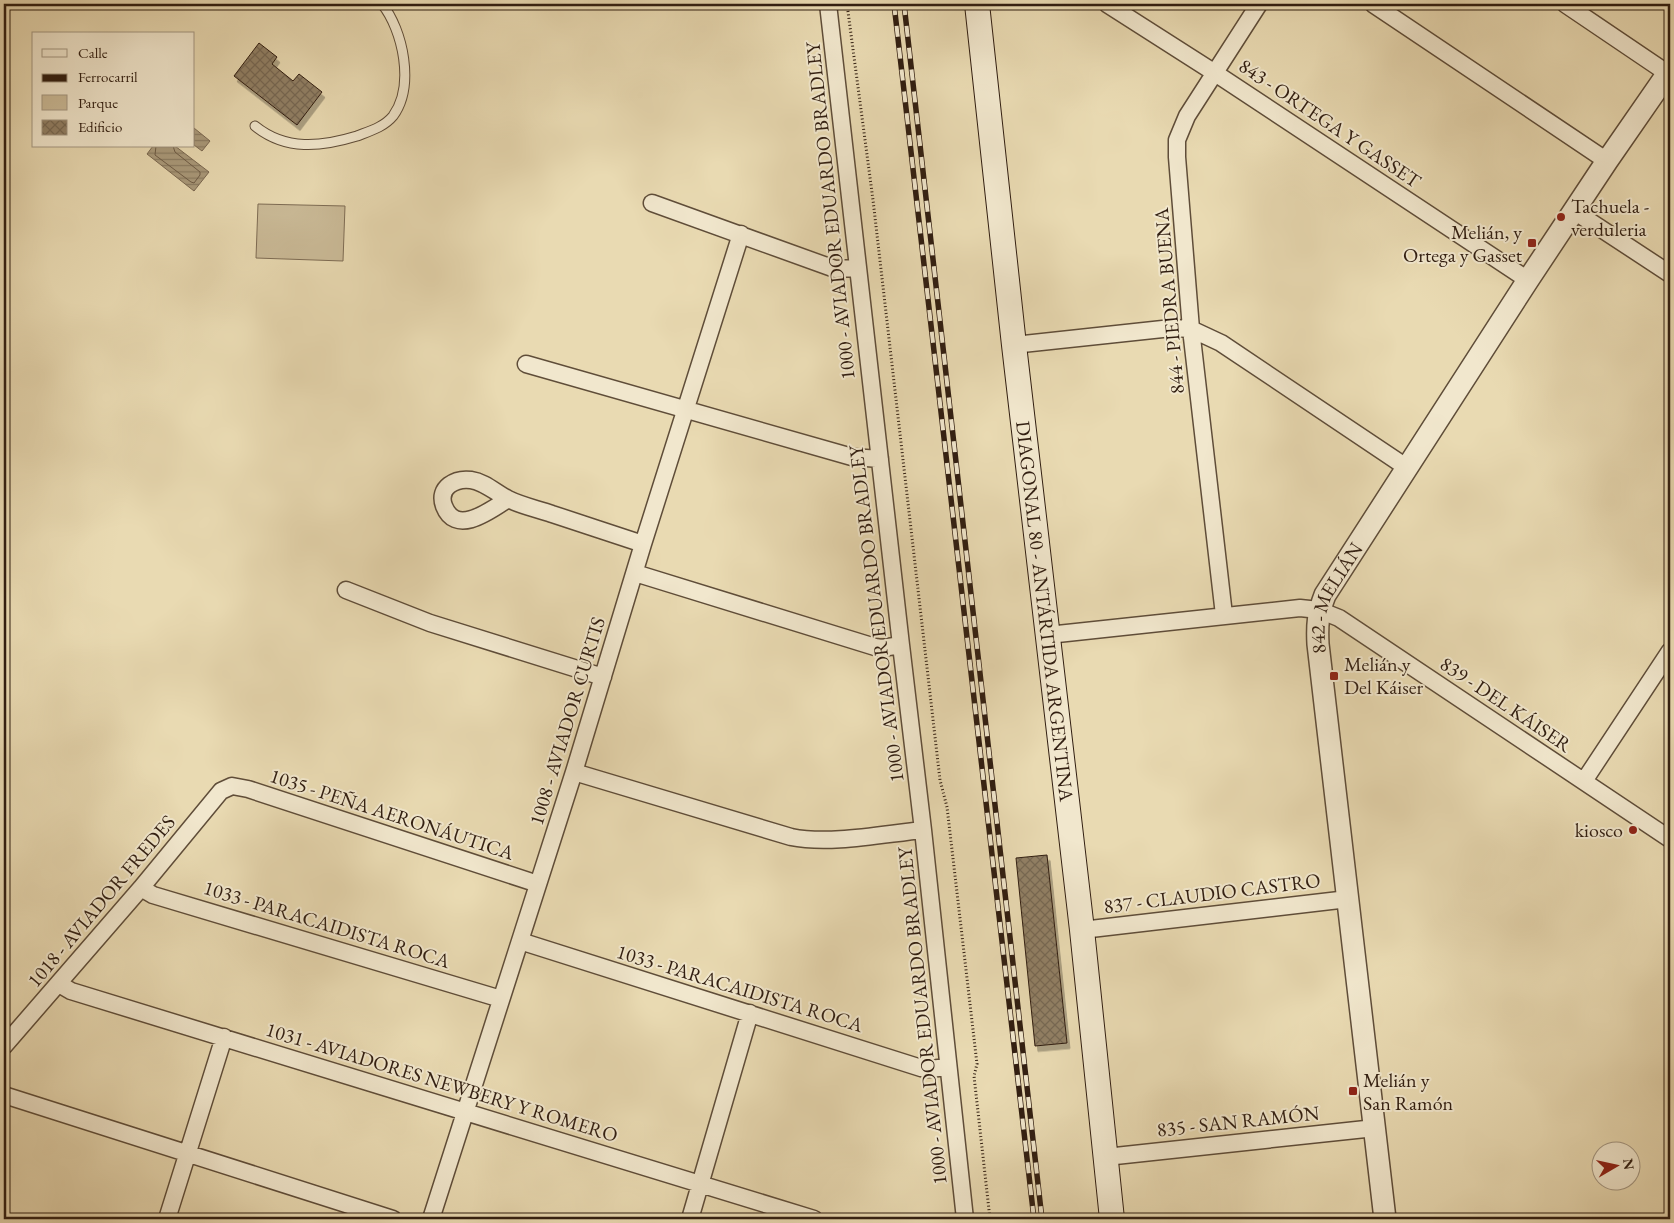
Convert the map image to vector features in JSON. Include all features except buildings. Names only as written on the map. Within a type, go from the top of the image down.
[{"type":"main road","name":"DIAGONAL 80 - ANTÁRTIDA ARGENTINA","points":[[977,4],[1014,345],[1082,930],[1112,1219]]},
{"type":"street","name":"1000 - AVIADOR EDUARDO BRADLEY","points":[[828,4],[966,1219]]},
{"type":"street","name":"843 - ORTEGA Y GASSET","points":[[1106,4],[1215,73],[1528,280]]},
{"type":"street","name":"844 - PIEDRA BUENA","points":[[1224,616],[1191,329],[1177,140],[1187,116],[1259,4]]},
{"type":"street","points":[[1373,4],[1607,162]]},
{"type":"street","points":[[1565,4],[1669,73]]},
{"type":"street","name":"842 - MELIÁN","points":[[1385,1219],[1318,644],[1317,624],[1319,610],[1325,595],[1406,467],[1574,211],[1669,73]]},
{"type":"street","points":[[652,203],[835,268],[857,268]]},
{"type":"street","points":[[1574,211],[1670,274]]},
{"type":"street","name":"1008 - AVIADOR CURTIS","points":[[431,1219],[574,772],[643,544],[741,234]]},
{"type":"street","points":[[1014,345],[1172,328],[1191,329],[1221,343],[1406,467]]},
{"type":"street","points":[[526,364],[852,457],[880,459]]},
{"type":"street","points":[[508,500],[643,544]]},
{"type":"street","points":[[635,573],[875,647],[882,648],[901,645]]},
{"type":"street","points":[[346,590],[430,623],[603,677]]},
{"type":"street","name":"839 - DEL KÁISER","points":[[1048,635],[1300,608],[1319,610],[1339,618],[1670,839]]},
{"type":"street","points":[[1584,781],[1670,651]]},
{"type":"street","points":[[574,772],[791,838],[824,840],[923,830]]},
{"type":"street","name":"1035 - PEÑA AERONÁUTICA","points":[[232,786],[248,789],[538,884]]},
{"type":"street","name":"1018 - AVIADOR FREDES","points":[[4,1046],[141,888],[221,791],[232,786]]},
{"type":"street","name":"1033 - PARACAIDISTA ROCA","points":[[141,888],[153,895],[501,999]]},
{"type":"street","name":"837 - CLAUDIO CASTRO","points":[[1082,930],[1348,899]]},
{"type":"street","name":"1033 - PARACAIDISTA ROCA","points":[[520,941],[921,1068],[948,1068]]},
{"type":"street","name":"1031 - AVIADORES NEWBERY Y ROMERO","points":[[59,984],[71,991],[814,1219]]},
{"type":"street","points":[[690,1219],[702,1185],[750,1013]]},
{"type":"street","points":[[167,1219],[224,1037]]},
{"type":"street","points":[[4,1095],[393,1219]]},
{"type":"street","name":"835 - SAN RAMÓN","points":[[1106,1157],[1375,1128]]},
{"type":"lane","points":[[255,126],[277,140],[292,143],[322,144],[339,141],[374,130],[384,124],[399,105],[403,88],[404,70],[402,47],[397,28],[382,4]]},
{"type":"path","points":[[847,4],[876,220],[940,780],[947,807],[978,1064],[974,1076],[990,1219]]},
{"type":"green space","points":[[258,204],[345,206],[343,261],[256,258]]},
{"type":"water","points":[[195,129],[210,141],[202,151],[195,146]]},
{"type":"water","points":[[152,148],[178,148],[209,172],[194,191],[147,154]]},
{"type":"railway","points":[[894,4],[1034,1219]]},
{"type":"railway","points":[[904,4],[1042,1219]]},
{"type":"place","name":"Tachuela - verduleria","points":[[1561,217]]},
{"type":"place","name":"Melián, y Ortega y Gasset","points":[[1532,243]]},
{"type":"place","name":"Melián y Del Káiser","points":[[1334,676]]},
{"type":"place","name":"kiosco","points":[[1633,830]]},
{"type":"place","name":"Melián y San Ramón","points":[[1353,1091]]}]
